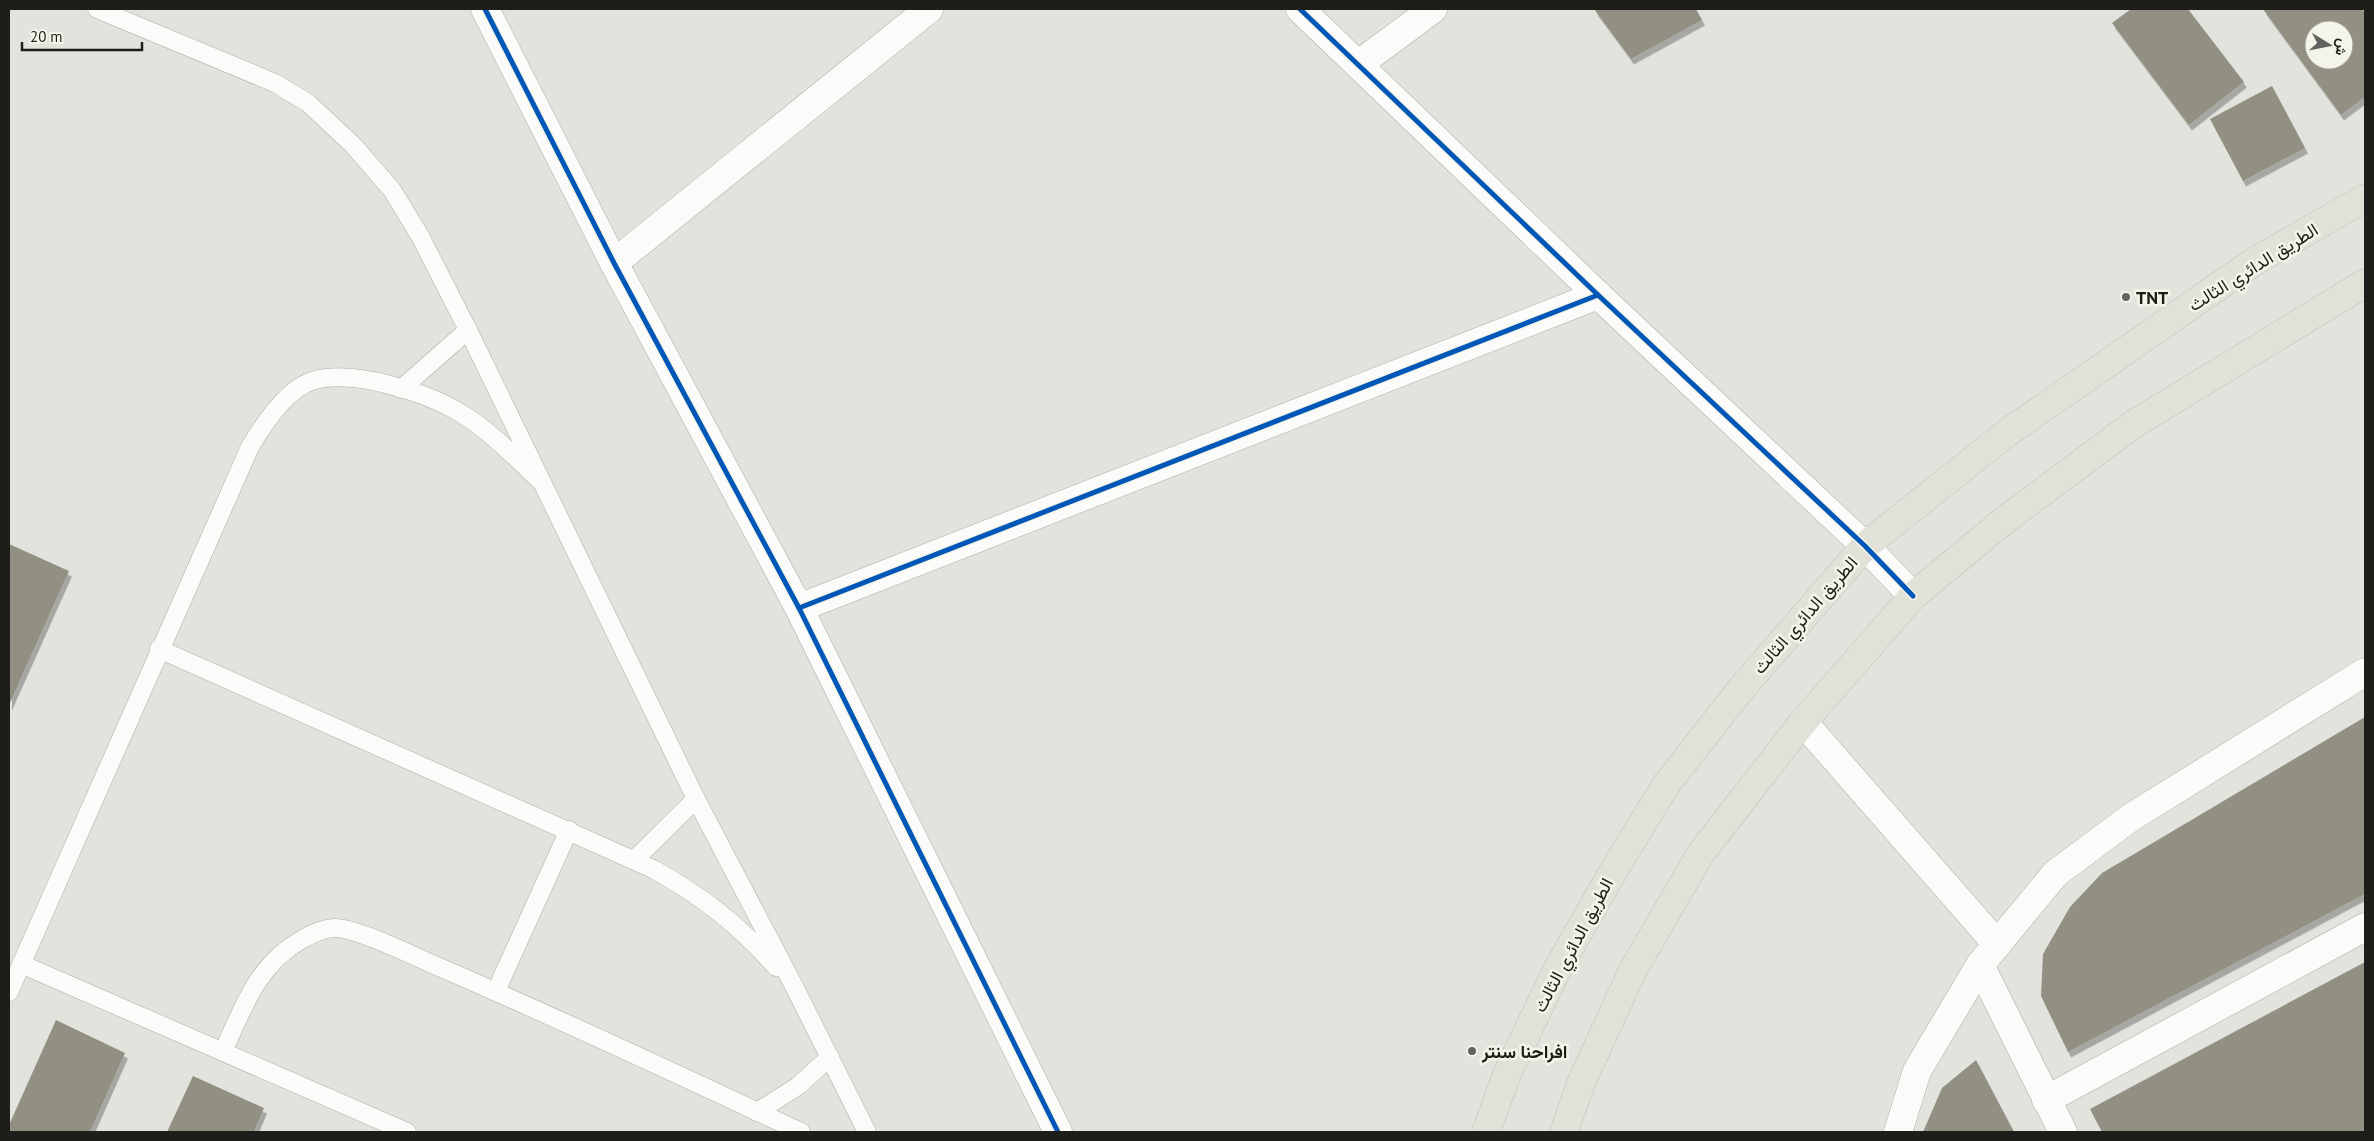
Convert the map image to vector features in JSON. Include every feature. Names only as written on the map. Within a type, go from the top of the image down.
[{"type":"main road","name":"الطريق الدائري الثالث","points":[[1486,1132],[1507,1074],[1558,968],[1616,865],[1666,785],[1741,689],[1865,546],[2007,433],[2252,263],[2365,198]]},
{"type":"main road","points":[[1564,1132],[1581,1083],[1633,970],[1701,853],[1803,722],[1913,596],[2006,519],[2134,424],[2365,283]]},
{"type":"street","points":[[485,9],[614,263],[799,608],[1058,1132]]},
{"type":"street","points":[[614,263],[929,9]]},
{"type":"street","points":[[1300,9],[1598,295],[1865,546],[1913,596]]},
{"type":"street","points":[[1359,64],[1433,9]]},
{"type":"street","points":[[799,608],[1598,295]]},
{"type":"street","points":[[1898,1132],[1917,1072],[1980,965],[2055,874],[2115,829],[2365,672]]},
{"type":"street","points":[[1803,722],[1997,944]]},
{"type":"street","points":[[2046,1100],[2365,927]]},
{"type":"street","points":[[1980,965],[2063,1132]]},
{"type":"lane","points":[[96,9],[275,83],[308,103],[353,145],[392,190],[420,236],[468,330],[547,488],[696,800],[795,988],[867,1132]]},
{"type":"lane","points":[[401,389],[468,330]]},
{"type":"lane","points":[[9,992],[159,649],[250,447],[262,427],[278,408],[310,381],[328,378],[361,380],[401,389],[462,414],[496,439],[547,488]]},
{"type":"lane","points":[[159,649],[569,830],[634,860],[688,888],[738,926],[795,988]]},
{"type":"lane","points":[[634,860],[696,800]]},
{"type":"lane","points":[[496,991],[569,830]]},
{"type":"lane","points":[[223,1052],[252,990],[268,965],[290,946],[314,933],[335,928],[371,937],[496,991],[801,1132]]},
{"type":"lane","points":[[21,964],[407,1132]]},
{"type":"lane","points":[[757,1112],[798,1086],[830,1057]]},
{"type":"building","points":[[1594,9],[1696,9],[1702,20],[1631,59]]},
{"type":"building","points":[[2131,9],[2188,9],[2244,82],[2189,125],[2112,23]]},
{"type":"building","points":[[2263,9],[2362,9],[2365,13],[2365,97],[2341,115],[2308,70],[2354,70],[2354,20],[2304,20],[2304,65]]},
{"type":"building","points":[[2272,86],[2305,148],[2243,181],[2210,119]]},
{"type":"building","points":[[9,544],[69,571],[9,705]]},
{"type":"building","points":[[2365,717],[2365,894],[2068,1052],[2041,996],[2043,954],[2070,907],[2102,873]]},
{"type":"building","points":[[2365,962],[2365,1132],[2102,1132],[2090,1109]]},
{"type":"building","points":[[56,1020],[125,1053],[90,1132],[9,1132],[9,1125]]},
{"type":"building","points":[[1976,1060],[2014,1132],[1923,1132],[1942,1088]]},
{"type":"building","points":[[193,1076],[264,1108],[254,1132],[167,1132]]},
{"type":"cycle path","points":[[485,9],[614,263],[799,608],[1058,1132]]},
{"type":"cycle path","points":[[1300,9],[1598,295],[1865,546],[1913,596]]},
{"type":"cycle path","points":[[799,608],[1598,295]]},
{"type":"place","name":"TNT","points":[[2126,297]]},
{"type":"place","name":"افراحنا سنتر","points":[[1472,1051]]}]
